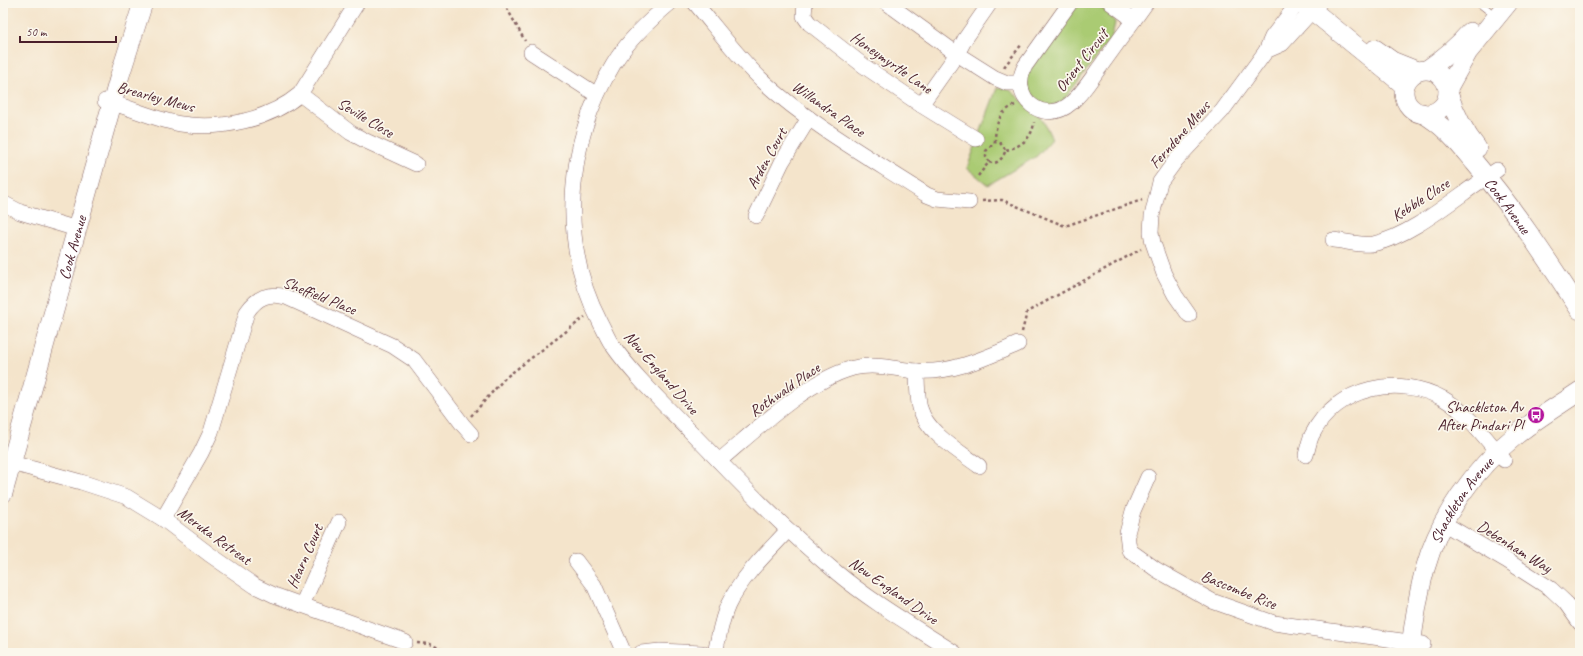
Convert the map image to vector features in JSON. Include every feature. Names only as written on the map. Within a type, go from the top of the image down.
[{"type":"street","name":"Cook Avenue","points":[[3,493],[6,463],[108,102],[121,43],[134,3]]},
{"type":"street","name":"Cook Avenue","points":[[108,102],[143,3]]},
{"type":"street","name":"Brearley Mews","points":[[108,102],[180,124],[214,125],[232,123],[277,110],[300,94],[357,3]]},
{"type":"street","name":"New England Drive","points":[[670,3],[632,38],[613,63],[597,95],[582,138],[574,174],[572,198],[574,242],[581,275],[594,310],[612,346],[640,378],[719,461],[788,530],[837,573],[886,609],[955,653]]},
{"type":"street","name":"Willandra Place","points":[[695,3],[754,72],[777,93],[809,118],[926,195],[969,202]]},
{"type":"street","name":"Honeymyrtle Lane","points":[[805,3],[804,16],[809,23],[864,66],[921,105],[976,139]]},
{"type":"street","points":[[886,3],[904,8],[957,54],[1002,82],[1020,83],[1020,76],[1025,66],[1070,3]]},
{"type":"street","points":[[921,105],[957,54],[965,38],[990,3]]},
{"type":"street","points":[[1111,3],[1134,20]]},
{"type":"street","name":"Orient Circuit","points":[[1020,83],[1024,96],[1038,110],[1050,112],[1062,110],[1078,97],[1146,3]]},
{"type":"street","points":[[1487,5],[1459,46],[1445,58],[1409,77],[1404,86],[1404,96],[1407,103],[1414,111],[1432,113],[1440,109],[1446,102],[1448,90],[1468,52],[1508,3]]},
{"type":"street","points":[[1310,5],[1392,61],[1440,74],[1445,80],[1448,90]]},
{"type":"street","points":[[1310,5],[1404,86]]},
{"type":"street","name":"Ferndene Mews","points":[[1189,315],[1175,295],[1164,274],[1153,243],[1151,224],[1160,182],[1167,170],[1222,111],[1266,51],[1282,44],[1310,5]]},
{"type":"street","points":[[531,52],[597,95]]},
{"type":"street","name":"Cook Avenue","points":[[1448,90],[1454,111],[1468,137],[1580,310]]},
{"type":"street","name":"Seville Close","points":[[300,94],[351,133],[416,164]]},
{"type":"street","name":"Cook Avenue","points":[[1422,113],[1434,119],[1522,203],[1580,289]]},
{"type":"street","name":"Arden Court","points":[[756,216],[782,162],[809,118]]},
{"type":"street","name":"Kebble Close","points":[[1333,240],[1372,244],[1400,234],[1419,224],[1492,173]]},
{"type":"street","points":[[3,203],[20,212],[73,228]]},
{"type":"street","name":"Sheffield Place","points":[[163,518],[201,453],[211,432],[246,312],[256,300],[264,297],[278,295],[286,297],[393,346],[405,353],[420,368],[467,430]]},
{"type":"street","name":"Rothwald Place","points":[[719,461],[801,395],[843,372],[855,368],[878,366],[917,371],[942,369],[959,366],[984,358],[1018,344]]},
{"type":"street","points":[[917,371],[918,400],[924,418],[945,440],[979,466]]},
{"type":"street","points":[[1306,455],[1312,435],[1326,414],[1340,401],[1358,393],[1384,387],[1407,387],[1427,392],[1445,400],[1462,412],[1501,456]]},
{"type":"street","name":"Shackleton Avenue","points":[[1416,648],[1420,591],[1425,568],[1435,539],[1448,526],[1460,496],[1501,456],[1516,435],[1580,391]]},
{"type":"street","name":"Shackleton Avenue","points":[[1501,456],[1580,403]]},
{"type":"street","name":"Meruka Retreat","points":[[6,463],[81,482],[127,497],[163,518],[209,554],[255,586],[274,595],[404,642]]},
{"type":"street","name":"Bascombe Rise","points":[[1148,477],[1133,511],[1127,533],[1129,550],[1157,570],[1212,601],[1274,623],[1416,648]]},
{"type":"street","name":"Hearn Court","points":[[302,605],[339,522]]},
{"type":"street","name":"Debenham Way","points":[[1448,526],[1506,560],[1551,589],[1565,602],[1580,623]]},
{"type":"street","points":[[715,653],[728,605],[745,578],[788,530]]},
{"type":"street","points":[[576,561],[594,586],[624,653]]},
{"type":"street","points":[[641,653],[660,651],[702,653]]},
{"type":"path","points":[[504,3],[531,52]]},
{"type":"path","points":[[989,162],[986,158],[986,151],[995,142],[996,126],[1000,116],[1009,107],[1016,104],[1019,106]]},
{"type":"path","points":[[989,162],[997,162],[1006,150],[1020,145],[1029,138],[1034,127],[1034,119]]},
{"type":"path","points":[[995,142],[1006,150]]},
{"type":"path","points":[[978,176],[989,162]]},
{"type":"path","points":[[969,202],[1002,200],[1065,226],[1147,198],[1156,198]]},
{"type":"path","points":[[1018,344],[1027,312],[1153,243]]},
{"type":"path","points":[[467,430],[505,378],[594,310]]},
{"type":"path","points":[[404,642],[430,644],[449,653]]},
{"type":"green space","points":[[1089,3],[1101,7],[1113,18],[1115,23],[1112,36],[1064,100],[1055,105],[1047,105],[1030,96],[1025,75],[1075,8],[1082,4]]},
{"type":"green space","points":[[997,88],[1010,90],[1042,118],[1052,139],[1037,156],[988,185],[967,168]]},
{"type":"place","name":"Shackleton Av After Pindari Pl","points":[[1536,415]]}]
